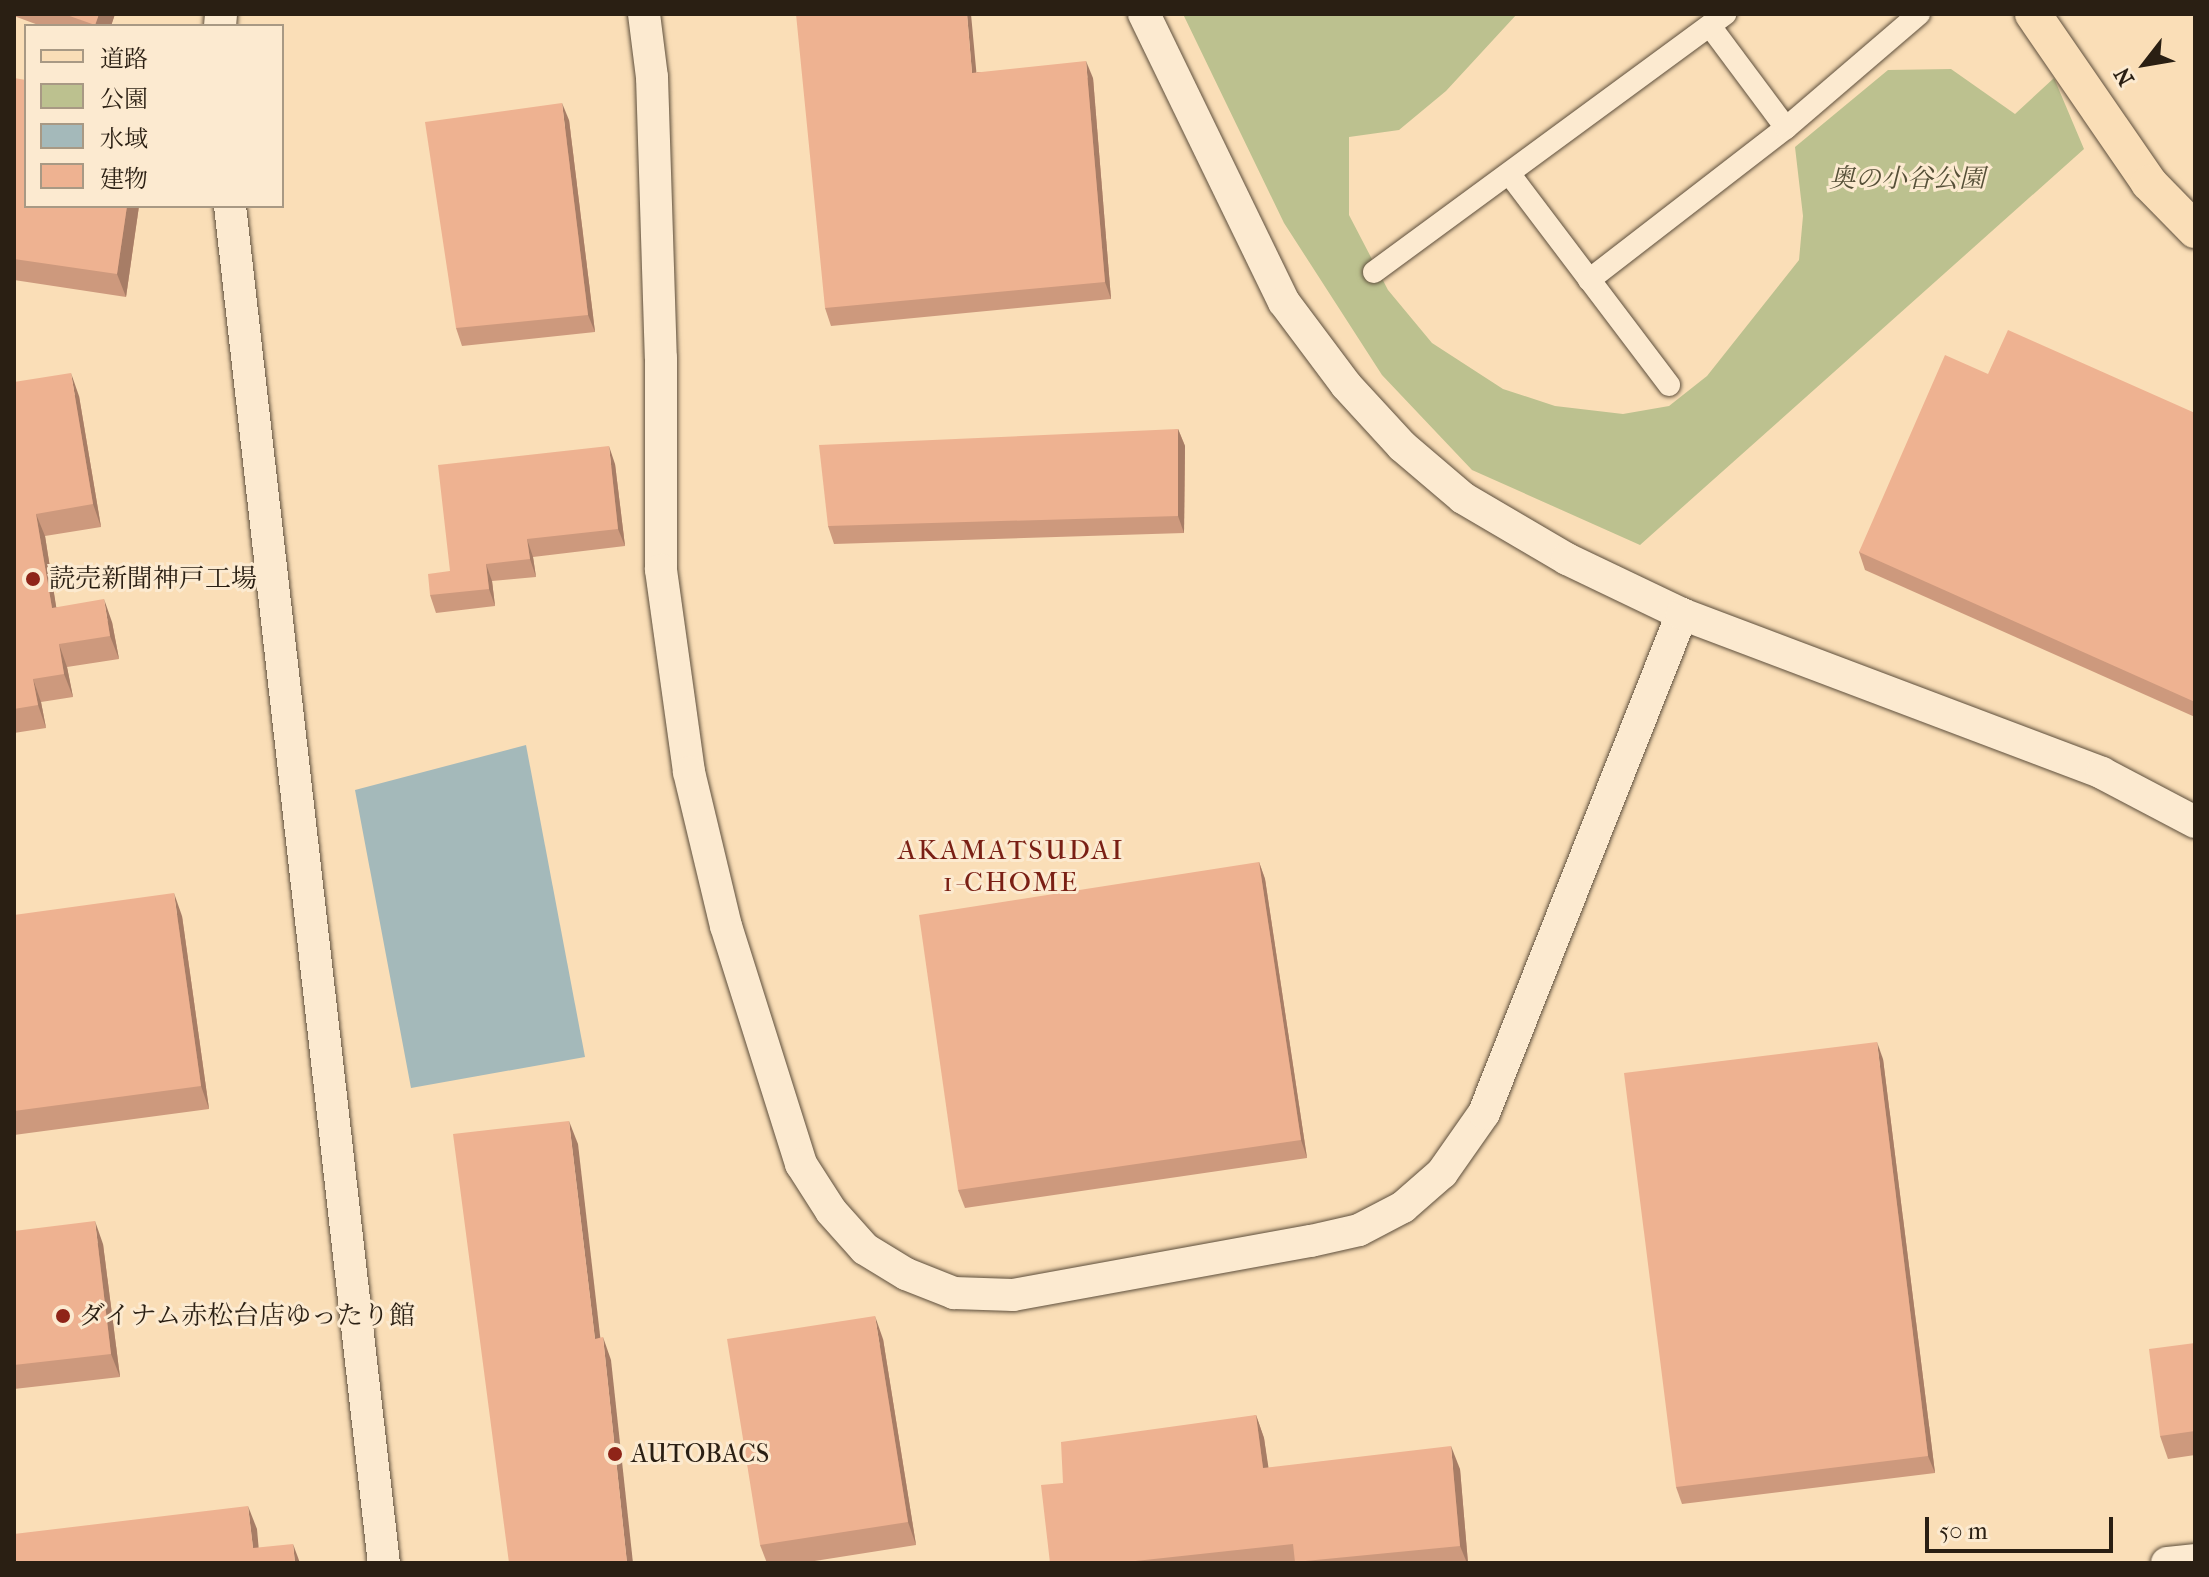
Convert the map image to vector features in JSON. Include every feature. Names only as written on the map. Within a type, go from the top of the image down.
[{"type":"main road","points":[[2033,14],[2149,183],[2195,230]]},
{"type":"street","points":[[644,14],[652,77],[661,358],[661,570],[689,772],[726,926],[801,1164],[831,1211],[865,1249],[906,1274],[954,1293],[1013,1295],[1311,1241],[1359,1230],[1403,1207],[1442,1173],[1484,1113],[1682,614]]},
{"type":"street","points":[[1144,14],[1284,302],[1346,385],[1402,446],[1463,498],[1567,559],[1682,614],[2102,773],[2195,822]]},
{"type":"street","points":[[1589,280],[1786,128],[1919,14]]},
{"type":"street","points":[[1374,272],[1511,176],[1718,20],[1786,128]]},
{"type":"street","points":[[1511,176],[1669,385]]},
{"type":"street","points":[[230,208],[384,1563]]},
{"type":"street","points":[[2167,1563],[2195,1560]]},
{"type":"green space","name":"奥の小谷公園","points":[[1183,14],[1517,14],[1446,91],[1399,130],[1349,137],[1349,215],[1388,290],[1432,343],[1503,389],[1555,406],[1623,414],[1669,406],[1707,376],[1799,260],[1803,216],[1795,147],[1888,70],[1951,69],[2015,114],[2054,78],[2084,149],[1640,545],[1472,470],[1382,375],[1284,223]]},
{"type":"water","points":[[526,745],[585,1057],[411,1088],[355,790]]},
{"type":"building","points":[[64,14],[99,14],[95,24]]},
{"type":"building","points":[[796,14],[967,14],[972,73],[1086,61],[1105,282],[825,308]]},
{"type":"building","points":[[14,78],[24,80],[24,208],[127,208],[117,274],[14,259]]},
{"type":"building","points":[[562,103],[588,315],[456,328],[425,122]]},
{"type":"building","points":[[2008,330],[2195,413],[2195,702],[1859,552],[1945,355],[1988,374]]},
{"type":"building","name":"読売新聞神戸工場","points":[[71,373],[93,504],[36,514],[52,608],[104,599],[110,636],[59,644],[64,674],[33,679],[38,705],[14,709],[14,382]]},
{"type":"building","points":[[1178,429],[1178,516],[828,526],[819,445]]},
{"type":"building","points":[[609,446],[618,529],[527,539],[530,559],[486,564],[489,589],[430,595],[428,574],[450,571],[438,465]]},
{"type":"building","points":[[1259,862],[1301,1140],[958,1190],[919,915]]},
{"type":"building","points":[[174,893],[201,1086],[14,1111],[14,915]]},
{"type":"building","points":[[1877,1042],[1928,1456],[1676,1487],[1624,1073]]},
{"type":"building","points":[[569,1121],[595,1339],[603,1337],[627,1563],[509,1563],[453,1134]]},
{"type":"building","name":"ダイナム赤松台店ゆったり館","points":[[95,1221],[111,1354],[14,1365],[14,1231]]},
{"type":"building","points":[[875,1316],[908,1522],[760,1545],[727,1339]]},
{"type":"building","points":[[2195,1343],[2195,1431],[2160,1436],[2149,1349]]},
{"type":"building","points":[[1256,1415],[1263,1468],[1451,1446],[1460,1546],[1295,1562],[1293,1544],[1117,1563],[1050,1563],[1041,1485],[1063,1483],[1061,1442]]},
{"type":"building","points":[[248,1506],[253,1548],[293,1544],[295,1563],[14,1563],[14,1534]]},
{"type":"place","name":"読売新聞神戸工場","points":[[33,579]]},
{"type":"place","name":"ダイナム赤松台店ゆったり館","points":[[63,1316]]},
{"type":"place","name":"AUTOBACS","points":[[615,1454]]},
{"type":"district","name":"AKAMATSUDAI 1-CHOME","points":[[1011,866]]}]
